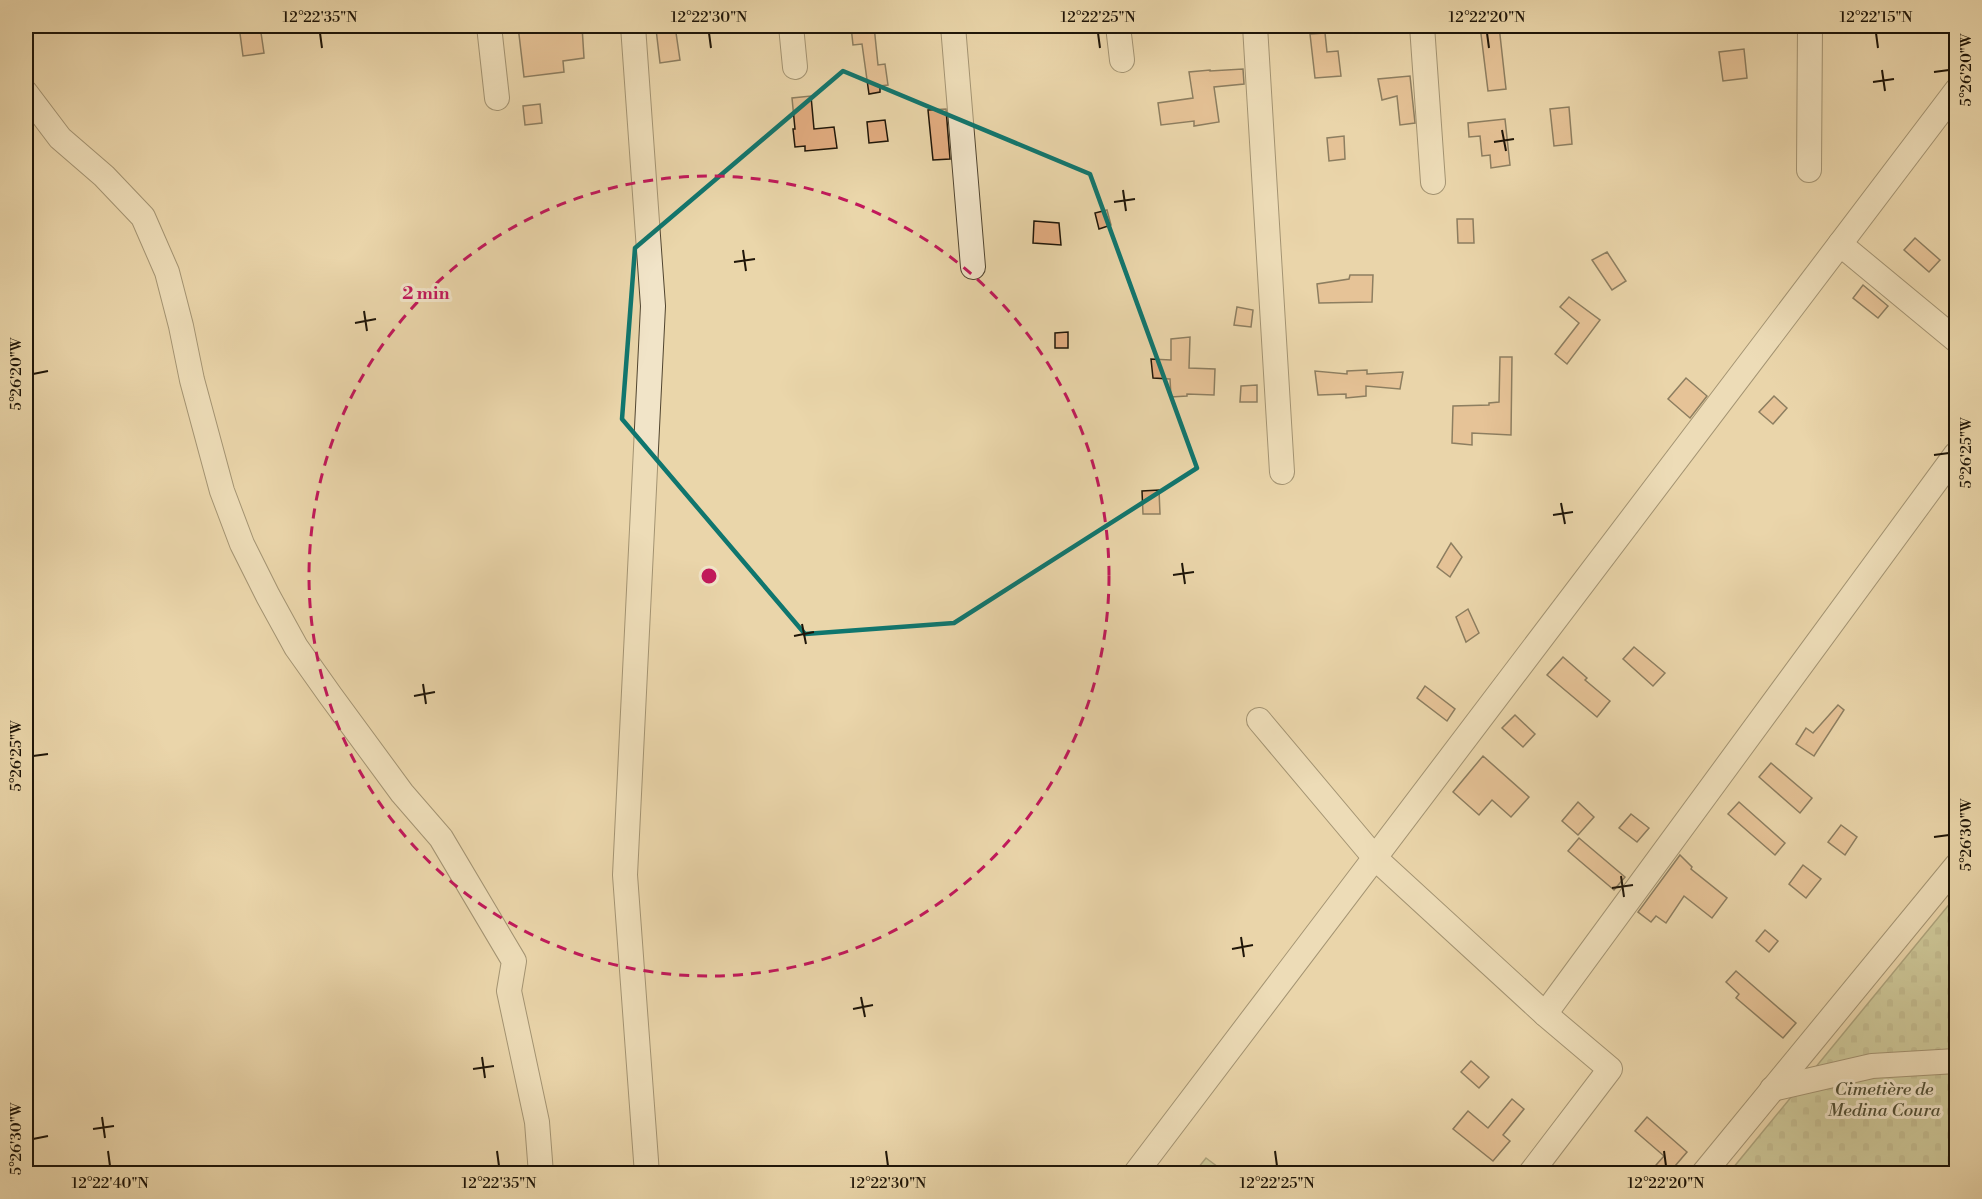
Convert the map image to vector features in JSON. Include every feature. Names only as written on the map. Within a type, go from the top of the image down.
[{"type":"street","points":[[489,26],[497,98]]},
{"type":"street","points":[[633,26],[653,306],[625,875],[647,1173]]},
{"type":"street","points":[[791,26],[795,67]]},
{"type":"street","points":[[953,26],[973,267]]},
{"type":"street","points":[[1118,26],[1122,60]]},
{"type":"street","points":[[1255,26],[1282,472]]},
{"type":"street","points":[[1422,26],[1432,182]]},
{"type":"street","points":[[1809,170],[1810,26]]},
{"type":"street","points":[[1135,1173],[1956,91]]},
{"type":"street","points":[[26,93],[60,138],[104,176],[143,217],[167,272],[192,380],[222,491],[242,544],[296,647],[402,793],[441,838],[514,961],[509,991],[537,1122],[541,1173]]},
{"type":"street","points":[[1840,244],[1956,340]]},
{"type":"street","points":[[1545,1014],[1956,454]]},
{"type":"street","points":[[1259,720],[1375,858],[1545,1014],[1610,1069],[1530,1173]]},
{"type":"street","points":[[1708,1172],[1772,1089],[1956,866]]},
{"type":"street","points":[[1772,1089],[1872,1066],[1956,1061]]},
{"type":"highlighted area","points":[[843,71],[1090,174],[1197,468],[954,623],[805,634],[622,419],[635,248]]},
{"type":"green space","name":"Cimetière de Medina Coura","points":[[1956,896],[1956,1173],[1740,1174],[1733,1168]]},
{"type":"green space","points":[[1206,1158],[1226,1173],[1194,1173]]},
{"type":"building","points":[[239,26],[260,26],[264,53],[243,56]]},
{"type":"building","points":[[518,26],[582,26],[584,58],[563,61],[564,72],[524,77]]},
{"type":"building","points":[[675,26],[680,60],[660,63],[656,29]]},
{"type":"building","points":[[851,26],[874,26],[878,65],[885,64],[888,85],[880,86],[880,92],[869,94],[862,44],[853,45]]},
{"type":"building","points":[[1480,26],[1499,26],[1506,89],[1488,91]]},
{"type":"building","points":[[1325,33],[1327,52],[1338,51],[1341,76],[1315,78],[1310,34]]},
{"type":"building","points":[[1744,49],[1747,78],[1723,81],[1719,52]]},
{"type":"building","points":[[1243,69],[1244,84],[1214,87],[1219,122],[1194,126],[1194,121],[1161,125],[1158,103],[1193,98],[1189,72]]},
{"type":"building","points":[[1410,76],[1415,123],[1400,125],[1397,96],[1382,100],[1378,79]]},
{"type":"building","points":[[811,96],[814,129],[834,127],[837,148],[805,151],[805,146],[795,147],[792,98]]},
{"type":"building","points":[[540,104],[542,123],[525,125],[523,106]]},
{"type":"building","points":[[1569,107],[1572,144],[1554,146],[1550,109]]},
{"type":"building","points":[[946,109],[950,159],[933,160],[928,110]]},
{"type":"building","points":[[1505,119],[1510,165],[1491,168],[1490,155],[1482,156],[1480,136],[1469,137],[1468,123]]},
{"type":"building","points":[[885,120],[888,141],[869,143],[867,122]]},
{"type":"building","points":[[1344,136],[1345,159],[1329,161],[1327,138]]},
{"type":"building","points":[[1107,210],[1111,225],[1099,229],[1095,213]]},
{"type":"building","points":[[1457,219],[1473,219],[1474,243],[1458,243]]},
{"type":"building","points":[[1034,221],[1059,223],[1061,245],[1033,243]]},
{"type":"building","points":[[1915,238],[1940,260],[1929,272],[1904,250]]},
{"type":"building","points":[[1607,252],[1626,281],[1612,290],[1592,260]]},
{"type":"building","points":[[1350,275],[1373,275],[1372,302],[1319,303],[1317,284],[1349,279]]},
{"type":"building","points":[[1863,285],[1888,306],[1878,318],[1853,298]]},
{"type":"building","points":[[1569,297],[1600,320],[1567,364],[1555,354],[1579,323],[1560,307]]},
{"type":"building","points":[[1237,307],[1253,310],[1251,327],[1234,325]]},
{"type":"building","points":[[1068,332],[1068,348],[1055,348],[1055,333]]},
{"type":"building","points":[[1190,337],[1189,368],[1215,369],[1214,395],[1187,394],[1187,396],[1171,397],[1170,379],[1153,378],[1151,359],[1171,360],[1171,339]]},
{"type":"building","points":[[1500,357],[1512,357],[1511,435],[1472,433],[1472,445],[1452,443],[1453,406],[1489,405],[1489,403],[1499,402]]},
{"type":"building","points":[[1367,370],[1367,374],[1403,372],[1400,389],[1366,386],[1366,396],[1346,398],[1346,394],[1318,395],[1315,371],[1347,374],[1347,371]]},
{"type":"building","points":[[1686,378],[1707,396],[1690,418],[1668,399]]},
{"type":"building","points":[[1257,385],[1257,402],[1240,402],[1241,386]]},
{"type":"building","points":[[1774,396],[1787,408],[1773,424],[1759,412]]},
{"type":"building","points":[[1159,490],[1160,514],[1143,514],[1142,491]]},
{"type":"building","points":[[1451,543],[1462,557],[1450,577],[1437,567]]},
{"type":"building","points":[[1468,609],[1479,633],[1466,642],[1456,617]]},
{"type":"building","points":[[1634,647],[1665,673],[1653,686],[1623,659]]},
{"type":"building","points":[[1563,657],[1610,701],[1597,717],[1547,675]]},
{"type":"building","points":[[1425,686],[1455,709],[1447,721],[1417,698]]},
{"type":"building","points":[[1838,705],[1844,710],[1814,756],[1796,744],[1806,728],[1813,733]]},
{"type":"building","points":[[1515,715],[1535,734],[1523,747],[1502,728]]},
{"type":"building","points":[[1483,756],[1529,797],[1511,817],[1492,800],[1479,815],[1453,792]]},
{"type":"building","points":[[1771,763],[1812,798],[1800,813],[1759,777]]},
{"type":"building","points":[[1578,802],[1594,817],[1578,835],[1562,821]]},
{"type":"building","points":[[1739,802],[1785,843],[1775,855],[1728,814]]},
{"type":"building","points":[[1631,814],[1649,828],[1637,842],[1619,828]]},
{"type":"building","points":[[1841,825],[1857,837],[1845,855],[1828,842]]},
{"type":"building","points":[[1579,838],[1625,877],[1614,890],[1568,851]]},
{"type":"building","points":[[1680,855],[1692,867],[1691,869],[1727,898],[1712,918],[1684,896],[1666,923],[1656,916],[1651,922],[1638,912]]},
{"type":"building","points":[[1803,865],[1821,879],[1806,898],[1789,884]]},
{"type":"building","points":[[1765,930],[1778,941],[1769,952],[1756,941]]},
{"type":"building","points":[[1736,971],[1796,1023],[1783,1038],[1736,998],[1739,994],[1726,982]]},
{"type":"building","points":[[1471,1061],[1489,1077],[1479,1088],[1461,1072]]},
{"type":"building","points":[[1512,1099],[1524,1109],[1503,1135],[1510,1141],[1493,1161],[1453,1129],[1468,1111],[1488,1128]]},
{"type":"building","points":[[1647,1117],[1687,1152],[1669,1173],[1649,1173],[1664,1156],[1635,1131]]}]
